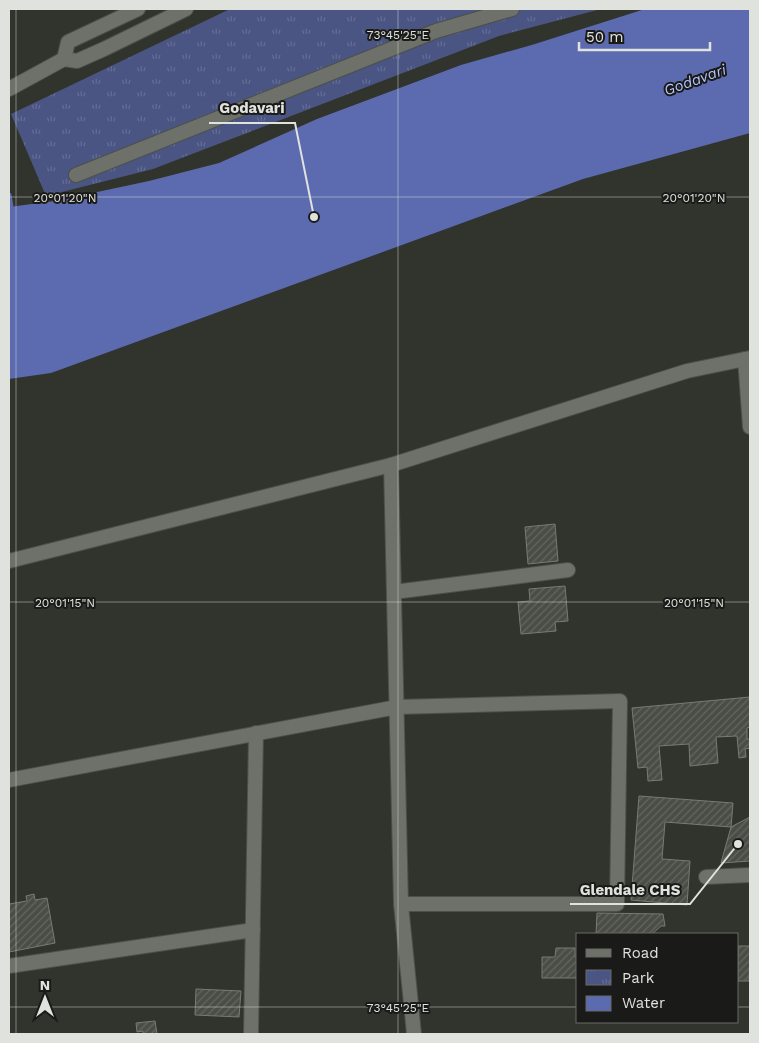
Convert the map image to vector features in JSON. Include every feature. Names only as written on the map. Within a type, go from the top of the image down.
[{"type":"street","points":[[64,59],[68,42],[138,9]]},
{"type":"street","points":[[9,89],[64,59],[78,60],[104,50],[186,9]]},
{"type":"street","points":[[76,175],[436,31],[512,9]]},
{"type":"street","points":[[9,561],[391,465],[687,371],[748,359],[750,427]]},
{"type":"street","points":[[391,465],[401,904],[414,1034]]},
{"type":"street","points":[[394,592],[568,570]]},
{"type":"street","points":[[9,780],[397,707],[620,701],[617,904],[401,904]]},
{"type":"street","points":[[251,1034],[256,733]]},
{"type":"street","points":[[706,877],[750,875]]},
{"type":"street","points":[[9,966],[253,930]]},
{"type":"green space","points":[[230,9],[601,9],[499,36],[153,169],[46,196],[11,114]]},
{"type":"water","points":[[645,9],[750,9],[750,133],[583,179],[51,373],[9,379],[9,207],[55,201],[149,181],[219,163],[317,119],[461,65]]},
{"type":"building","points":[[555,524],[558,561],[528,564],[525,527]]},
{"type":"building","points":[[565,586],[568,621],[555,622],[556,631],[521,634],[518,602],[530,601],[529,589]]},
{"type":"building","points":[[750,697],[750,727],[747,728],[747,739],[750,739],[750,748],[745,749],[746,757],[739,758],[737,736],[716,737],[718,763],[690,766],[689,744],[659,746],[662,780],[648,781],[647,767],[638,768],[632,708]]},
{"type":"building","points":[[639,796],[733,803],[731,827],[665,822],[662,859],[690,861],[687,905],[631,900]]},
{"type":"building","points":[[750,817],[750,861],[721,863],[731,827]]},
{"type":"building","points":[[34,894],[35,900],[47,898],[55,943],[9,952],[9,904],[27,901],[26,896]]},
{"type":"building","points":[[597,913],[663,914],[665,926],[661,926],[653,933],[596,933]]},
{"type":"building","points":[[739,946],[750,946],[749,981],[739,981]]},
{"type":"building","points":[[556,948],[575,948],[576,978],[542,978],[542,957],[555,957]]},
{"type":"building","points":[[196,989],[241,991],[239,1017],[195,1015]]},
{"type":"building","points":[[155,1021],[157,1034],[143,1034],[143,1031],[137,1032],[136,1023]]},
{"type":"waterway","points":[[9,195],[11,207]]},
{"type":"place","name":"Godavari","points":[[314,217]]},
{"type":"place","name":"Glendale CHS","points":[[738,844]]}]
